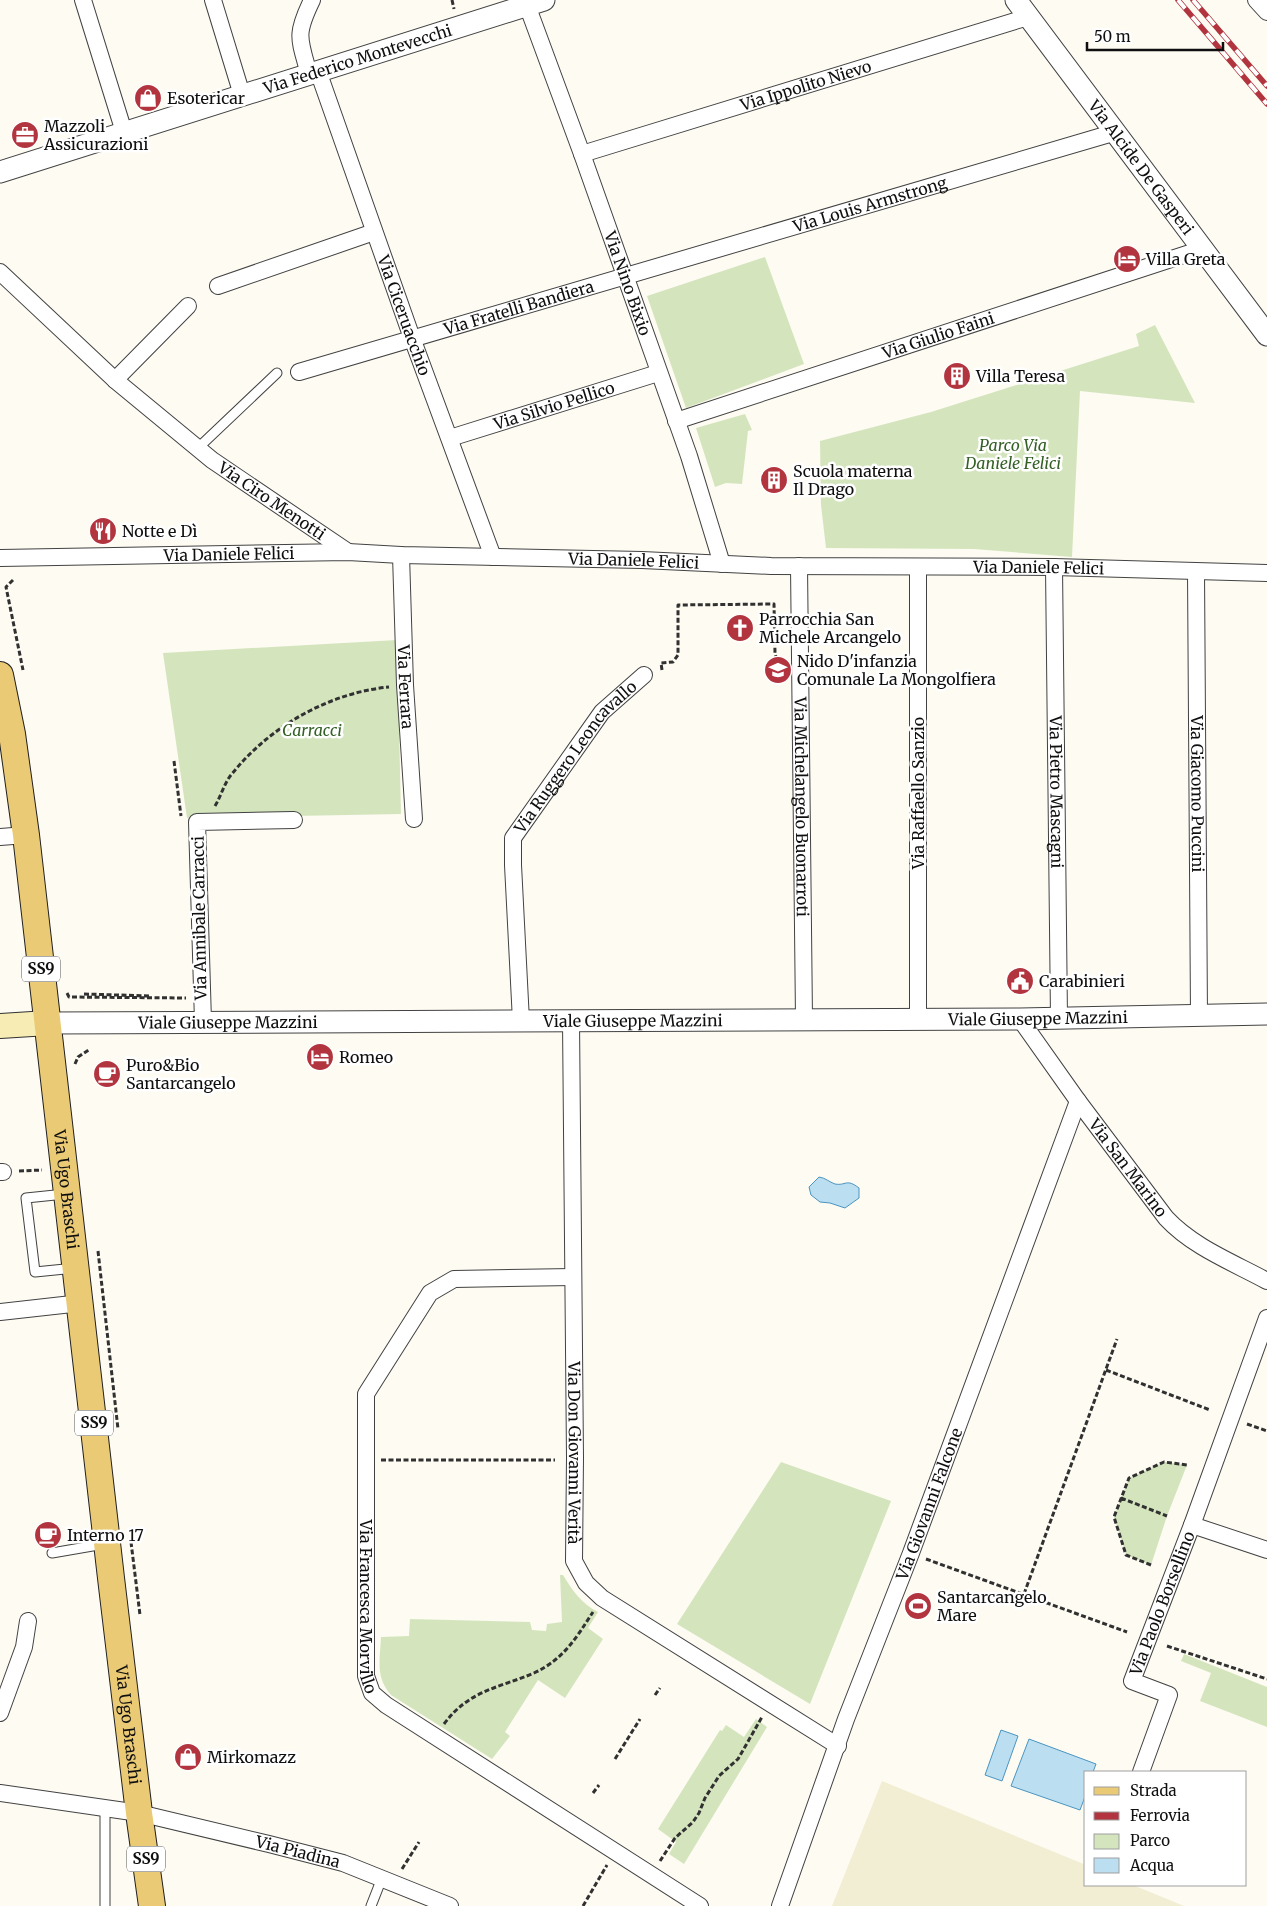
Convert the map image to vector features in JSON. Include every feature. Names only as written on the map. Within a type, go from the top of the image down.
[{"type":"main road","name":"Via Ugo Braschi","points":[[12,676],[4,709],[12,734],[26,835],[81,1303],[119,1539],[139,1813],[152,1906]]},
{"type":"main road","name":"Viale Giuseppe Mazzini","points":[[0,1026],[48,1023]]},
{"type":"street","points":[[83,0],[124,132]]},
{"type":"street","points":[[213,0],[242,95]]},
{"type":"street","name":"Via Ciceruacchio","points":[[312,0],[300,28],[299,38],[314,72],[374,232],[493,556]]},
{"type":"street","name":"Via Alcide De Gasperi","points":[[1016,0],[1267,335]]},
{"type":"street","points":[[1256,0],[1267,12]]},
{"type":"street","name":"Via Federico Montevecchi","points":[[0,172],[314,72],[497,10],[536,3]]},
{"type":"street","name":"Via Nino Bixio","points":[[536,3],[582,154],[676,421],[722,564]]},
{"type":"street","name":"Via Ippolito Nievo","points":[[582,154],[1028,17]]},
{"type":"street","name":"Via Louis Armstrong","points":[[625,278],[1116,132]]},
{"type":"street","points":[[218,286],[374,232]]},
{"type":"street","name":"Via Giulio Faini","points":[[676,421],[1202,249]]},
{"type":"street","name":"Via Ciro Menotti","points":[[0,272],[115,380],[212,460],[348,552]]},
{"type":"street","name":"Via Fratelli Bandiera","points":[[298,372],[625,278]]},
{"type":"street","points":[[115,380],[188,306]]},
{"type":"street","name":"Via Silvio Pellico","points":[[450,438],[658,373]]},
{"type":"street","name":"Via Daniele Felici","points":[[0,558],[348,552],[401,556],[493,556],[798,566],[1054,567],[1267,573]]},
{"type":"street","name":"Via Ferrara","points":[[401,556],[405,685],[414,819]]},
{"type":"street","name":"Via Michelangelo Buonarroti","points":[[798,566],[804,1019]]},
{"type":"street","name":"Via Raffaello Sanzio","points":[[918,567],[918,1019]]},
{"type":"street","name":"Via Pietro Mascagni","points":[[1054,567],[1059,1018]]},
{"type":"street","name":"Via Giacomo Puccini","points":[[1196,572],[1199,1016]]},
{"type":"street","name":"Via Ruggero Leoncavallo","points":[[521,1021],[513,838],[602,712],[644,675]]},
{"type":"street","name":"Via Annibale Carracci","points":[[203,1021],[199,822],[294,820]]},
{"type":"street","points":[[0,837],[26,835]]},
{"type":"street","name":"Viale Giuseppe Mazzini","points":[[48,1023],[1020,1019],[1267,1014]]},
{"type":"street","name":"Via San Marino","points":[[1020,1019],[1078,1101],[1166,1218],[1176,1228],[1204,1247],[1267,1281]]},
{"type":"street","name":"Via Don Giovanni Verità","points":[[570,1021],[575,1458],[574,1561],[586,1583],[602,1598],[838,1746]]},
{"type":"street","name":"Via Giovanni Falcone","points":[[780,1906],[846,1720],[911,1553],[1078,1101]]},
{"type":"street","name":"Via Francesca Morvillo","points":[[573,1277],[454,1279],[430,1293],[366,1394],[366,1676],[372,1693],[386,1705],[700,1906]]},
{"type":"street","points":[[0,1312],[81,1303]]},
{"type":"street","name":"Via Paolo Borsellino","points":[[1141,1771],[1169,1696],[1132,1681],[1192,1525],[1267,1318]]},
{"type":"street","name":"Via Paolo Borsellino","points":[[1192,1525],[1267,1550]]},
{"type":"street","points":[[0,1714],[24,1647],[28,1622]]},
{"type":"street","name":"Via Piadina","points":[[0,1793],[139,1813],[344,1863],[450,1906]]},
{"type":"lane","points":[[198,448],[277,373]]},
{"type":"lane","points":[[67,1181],[26,1198],[34,1272],[77,1268]]},
{"type":"lane","points":[[52,1553],[119,1539]]},
{"type":"lane","points":[[105,1808],[105,1906]]},
{"type":"lane","points":[[371,1906],[388,1880]]},
{"type":"path","points":[[452,0],[455,12]]},
{"type":"path","points":[[12,676],[6,587],[13,580]]},
{"type":"path","points":[[644,675],[662,675],[661,663],[673,662],[678,655],[678,605],[774,604]]},
{"type":"path","points":[[174,761],[182,824],[199,822],[216,805],[229,777],[248,756],[296,717],[352,694],[372,689],[405,685]]},
{"type":"path","points":[[67,991],[69,997],[190,998],[84,994]]},
{"type":"path","points":[[76,1072],[75,1063],[78,1057],[90,1049]]},
{"type":"path","points":[[2,1172],[67,1181]]},
{"type":"path","points":[[97,1245],[119,1438]]},
{"type":"path","points":[[1024,1594],[1117,1339]]},
{"type":"path","points":[[1106,1370],[1210,1410]]},
{"type":"path","points":[[1246,1424],[1267,1431]]},
{"type":"path","points":[[375,1460],[555,1460]]},
{"type":"path","points":[[1151,1565],[1126,1554],[1114,1517],[1129,1478],[1164,1462],[1187,1465]]},
{"type":"path","points":[[1121,1498],[1167,1516]]},
{"type":"path","points":[[119,1539],[141,1624]]},
{"type":"path","points":[[911,1553],[1127,1632]]},
{"type":"path","points":[[441,1729],[464,1702],[480,1692],[534,1672],[552,1662],[568,1649],[597,1606]]},
{"type":"path","points":[[1167,1646],[1267,1679]]},
{"type":"path","points":[[655,1695],[660,1688]]},
{"type":"path","points":[[656,1868],[676,1838],[693,1822],[719,1776],[738,1759],[770,1704]]},
{"type":"path","points":[[615,1759],[640,1719]]},
{"type":"path","points":[[593,1793],[599,1785]]},
{"type":"path","points":[[388,1880],[418,1842]]},
{"type":"path","points":[[583,1906],[608,1863]]},
{"type":"shaded area","points":[[882,1781],[1084,1864],[1084,1886],[1135,1886],[1184,1906],[832,1906]]},
{"type":"green space","points":[[765,257],[804,364],[686,408],[647,296]]},
{"type":"green space","name":"Parco Via Daniele Felici","points":[[1155,325],[1195,403],[1080,391],[1072,557],[974,549],[826,548],[821,505],[820,441],[931,412],[1139,346],[1136,334]]},
{"type":"green space","points":[[745,414],[752,430],[748,431],[742,484],[726,483],[715,487],[696,428]]},
{"type":"green space","name":"Carracci","points":[[397,640],[401,814],[187,818],[163,653]]},
{"type":"green space","points":[[781,1462],[891,1501],[810,1704],[677,1624]]},
{"type":"green space","points":[[1164,1462],[1187,1465],[1167,1516],[1151,1565],[1126,1555],[1114,1517],[1129,1478]]},
{"type":"green space","points":[[560,1575],[563,1575],[582,1601],[598,1612],[588,1628],[603,1639],[565,1698],[538,1680],[505,1732],[510,1736],[492,1759],[391,1695],[386,1688],[380,1668],[381,1637],[409,1636],[410,1619],[530,1622],[532,1630],[546,1631],[547,1624],[562,1622]]},
{"type":"green space","points":[[1184,1654],[1267,1687],[1267,1727],[1200,1701],[1211,1673],[1181,1661]]},
{"type":"green space","points":[[756,1719],[767,1727],[684,1864],[669,1854],[676,1842],[658,1829],[720,1730],[722,1731],[726,1725],[744,1737]]},
{"type":"water","points":[[819,1177],[835,1184],[851,1183],[855,1185],[859,1188],[859,1198],[845,1208],[820,1202],[811,1195],[809,1187]]},
{"type":"water","points":[[1001,1730],[1018,1736],[1002,1781],[985,1775]]},
{"type":"water","points":[[1029,1739],[1096,1764],[1093,1771],[1084,1771],[1084,1799],[1080,1810],[1011,1786]]},
{"type":"railway","points":[[1178,0],[1267,104]]},
{"type":"railway","points":[[1193,0],[1267,86]]},
{"type":"place","name":"Esotericar","points":[[148,98]]},
{"type":"place","name":"Mazzoli Assicurazioni","points":[[25,135]]},
{"type":"place","name":"Villa Greta","points":[[1127,259]]},
{"type":"place","name":"Villa Teresa","points":[[957,376]]},
{"type":"place","name":"Scuola materna Il Drago","points":[[774,480]]},
{"type":"place","name":"Notte e Dì","points":[[103,531]]},
{"type":"place","name":"Parrocchia San Michele Arcangelo","points":[[740,628]]},
{"type":"place","name":"Nido D'infanzia Comunale La Mongolfiera","points":[[778,670]]},
{"type":"place","name":"Carabinieri","points":[[1020,981]]},
{"type":"place","name":"Romeo","points":[[320,1057]]},
{"type":"place","name":"Puro&Bio Santarcangelo","points":[[107,1074]]},
{"type":"place","name":"Interno 17","points":[[48,1535]]},
{"type":"place","name":"Santarcangelo Mare","points":[[918,1606]]},
{"type":"place","name":"Mirkomazz","points":[[188,1757]]}]
